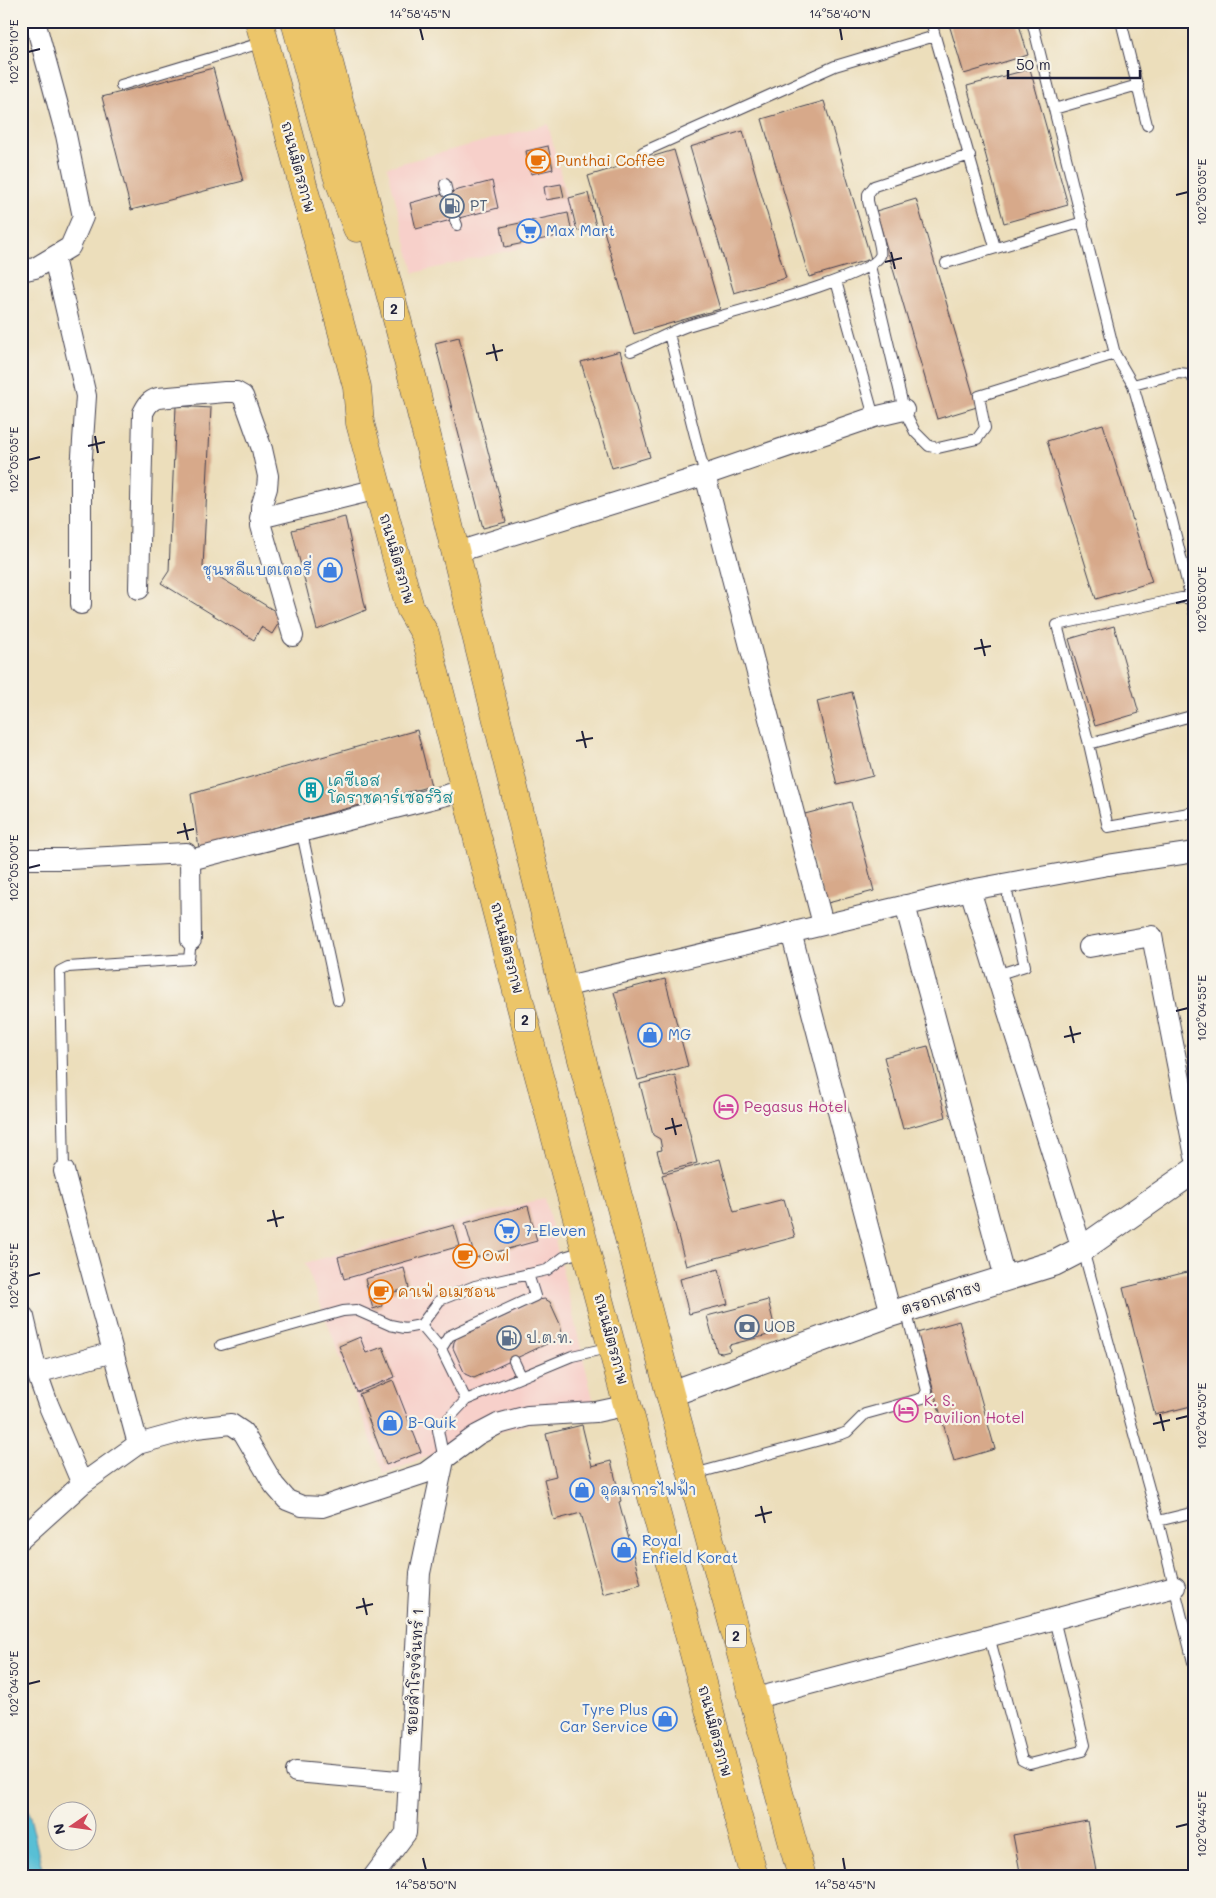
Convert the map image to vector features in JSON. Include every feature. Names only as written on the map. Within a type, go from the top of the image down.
[{"type":"highway","points":[[296,21],[337,175],[412,376]]},
{"type":"highway","name":"2","points":[[318,21],[457,552],[563,986],[670,1394],[694,1474],[802,1877]]},
{"type":"highway","name":"ถนนมิตรภาพ","points":[[262,31],[358,387],[360,423],[410,608],[425,634],[535,1061],[754,1877]]},
{"type":"highway","points":[[628,1405],[670,1394]]},
{"type":"street","points":[[21,271],[35,268],[70,248],[83,217],[66,135],[35,21]]},
{"type":"street","points":[[54,258],[86,396],[81,471],[81,604]]},
{"type":"street","points":[[139,589],[143,413],[148,404],[158,398],[236,392],[243,396],[262,449],[268,476],[267,488],[260,507],[260,518],[293,636]]},
{"type":"street","points":[[457,552],[705,475],[874,417],[904,410]]},
{"type":"street","points":[[705,475],[823,924]]},
{"type":"street","points":[[260,518],[378,489]]},
{"type":"street","points":[[190,860],[466,790]]},
{"type":"street","points":[[21,859],[69,859],[186,852],[190,860],[191,940]]},
{"type":"street","points":[[563,986],[970,890],[1108,865],[1195,852]]},
{"type":"street","points":[[970,890],[1082,1249]]},
{"type":"street","points":[[905,905],[1005,1278]]},
{"type":"street","points":[[791,932],[898,1311]]},
{"type":"street","points":[[1089,947],[1152,936],[1195,1156]]},
{"type":"street","name":"ตรอกเสาธง","points":[[670,1394],[898,1311],[1056,1263],[1082,1249],[1195,1170]]},
{"type":"street","points":[[64,1171],[138,1444]]},
{"type":"street","points":[[24,1317],[26,1344],[61,1438],[82,1484]]},
{"type":"street","points":[[37,1373],[112,1352]]},
{"type":"street","points":[[21,1539],[82,1484],[138,1444],[196,1428],[231,1424],[243,1432],[274,1485],[287,1500],[302,1506],[322,1507],[425,1473],[477,1435],[498,1424],[528,1416],[596,1412],[628,1405]]},
{"type":"street","name":"ซอยสำโรงจันทร์ 1","points":[[374,1877],[406,1833],[420,1573],[444,1460]]},
{"type":"street","points":[[753,1699],[1175,1587]]},
{"type":"street","points":[[296,1772],[409,1782]]},
{"type":"lane","points":[[932,21],[995,247]]},
{"type":"lane","points":[[1032,21],[1115,354],[1132,384],[1172,520],[1192,595],[1195,615]]},
{"type":"lane","points":[[1121,21],[1147,125]]},
{"type":"lane","points":[[121,85],[262,31]]},
{"type":"lane","points":[[643,152],[835,66],[935,36]]},
{"type":"lane","points":[[1054,109],[1138,85]]},
{"type":"lane","points":[[631,351],[685,327],[836,281],[870,266],[877,261],[881,252],[868,201],[868,194],[874,186],[970,155]]},
{"type":"lane","points":[[946,263],[1083,222]]},
{"type":"lane","points":[[870,266],[904,410],[915,432],[929,446],[938,448],[976,439],[985,428],[979,396],[1115,354]]},
{"type":"lane","points":[[836,281],[874,417]]},
{"type":"lane","points":[[669,334],[705,475]]},
{"type":"lane","points":[[1132,384],[1180,373],[1188,374],[1195,380]]},
{"type":"lane","points":[[1192,595],[1057,625],[1089,744],[1108,827],[1195,812]]},
{"type":"lane","points":[[1089,744],[1195,715]]},
{"type":"lane","points":[[302,833],[338,1000]]},
{"type":"lane","points":[[996,976],[1025,966],[1008,896]]},
{"type":"lane","points":[[64,1171],[60,971],[68,967],[189,959],[191,940]]},
{"type":"lane","points":[[1082,1249],[1158,1521],[1195,1670]]},
{"type":"lane","points":[[221,1345],[343,1311],[356,1310],[390,1325],[405,1328],[422,1325],[440,1300],[475,1286],[547,1270],[564,1256],[586,1250]]},
{"type":"lane","points":[[441,1349],[449,1336],[535,1296],[528,1274]]},
{"type":"lane","points":[[694,1474],[842,1434],[847,1432],[865,1414],[923,1398],[927,1391],[898,1311]]},
{"type":"lane","points":[[422,1325],[441,1349],[466,1400]]},
{"type":"lane","points":[[444,1460],[438,1430],[466,1400],[572,1356],[613,1347]]},
{"type":"lane","points":[[514,1361],[522,1376]]},
{"type":"lane","points":[[1158,1521],[1195,1512]]},
{"type":"lane","points":[[989,1636],[1022,1760],[1030,1764],[1082,1751],[1085,1745],[1054,1619]]},
{"type":"shaded area","points":[[548,124],[576,235],[414,273],[387,167]]},
{"type":"shaded area","points":[[545,1198],[594,1403],[454,1446],[384,1474],[305,1263]]},
{"type":"water","points":[[21,1778],[44,1877],[21,1877]]},
{"type":"building","points":[[948,21],[1018,21],[1028,55],[964,74]]},
{"type":"building","points":[[213,68],[243,181],[131,210],[102,97]]},
{"type":"building","points":[[1030,69],[1068,205],[1004,223],[967,86]]},
{"type":"building","points":[[824,101],[871,259],[809,277],[762,119]]},
{"type":"building","points":[[743,131],[786,278],[734,293],[690,147]]},
{"type":"building","points":[[548,146],[553,169],[531,174],[526,151]]},
{"type":"building","points":[[674,150],[720,309],[634,334],[588,176]]},
{"type":"building","points":[[492,181],[498,208],[416,229],[410,203]]},
{"type":"building","points":[[561,184],[564,197],[546,200],[544,187]]},
{"type":"building","points":[[588,193],[596,226],[577,231],[569,198]]},
{"type":"building","points":[[916,199],[977,407],[937,419],[876,211]]},
{"type":"building","points":[[568,213],[572,233],[505,247],[501,227]]},
{"type":"building","points":[[459,337],[506,522],[483,528],[435,343]]},
{"type":"building","points":[[620,351],[650,457],[612,468],[581,362]]},
{"type":"building","points":[[176,406],[211,408],[203,567],[283,616],[272,634],[261,627],[254,640],[161,583],[169,571]]},
{"type":"building","points":[[1103,424],[1152,582],[1096,599],[1047,441]]},
{"type":"building","name":"ชุนหลีแบตเตอรี่","points":[[345,517],[366,610],[317,630],[292,530]]},
{"type":"building","points":[[1114,626],[1139,713],[1095,726],[1069,639]]},
{"type":"building","points":[[852,692],[873,776],[837,785],[817,701]]},
{"type":"building","name":"เคซีเอส โคราชคาร์เซอร์วิส","points":[[417,730],[431,786],[199,848],[191,794]]},
{"type":"building","points":[[851,802],[874,891],[824,904],[801,815]]},
{"type":"building","points":[[665,979],[688,1066],[638,1080],[614,992]]},
{"type":"building","points":[[928,1046],[946,1117],[903,1129],[884,1057]]},
{"type":"building","points":[[675,1075],[697,1163],[663,1172],[657,1151],[662,1150],[660,1139],[653,1135],[640,1084]]},
{"type":"building","points":[[720,1159],[734,1212],[784,1199],[795,1237],[686,1266],[662,1175]]},
{"type":"building","points":[[528,1206],[537,1241],[475,1258],[465,1223]]},
{"type":"building","points":[[454,1225],[460,1246],[344,1279],[338,1257]]},
{"type":"building","name":"คาเฟ่ อเมซอน","points":[[404,1268],[409,1288],[380,1296],[382,1306],[373,1309],[365,1279]]},
{"type":"building","points":[[719,1269],[728,1304],[689,1314],[680,1279]]},
{"type":"building","points":[[1195,1270],[1195,1405],[1155,1415],[1123,1288]]},
{"type":"building","points":[[545,1299],[550,1302],[560,1324],[562,1334],[557,1339],[474,1378],[465,1374],[453,1348],[457,1337],[538,1300]]},
{"type":"building","points":[[768,1300],[776,1333],[729,1345],[730,1351],[717,1352],[707,1316]]},
{"type":"building","points":[[959,1321],[995,1449],[954,1461],[917,1333]]},
{"type":"building","points":[[360,1337],[366,1353],[383,1347],[395,1377],[357,1392],[339,1346]]},
{"type":"building","points":[[393,1380],[421,1452],[386,1465],[359,1394]]},
{"type":"building","points":[[582,1425],[592,1466],[611,1461],[621,1501],[619,1502],[641,1584],[603,1594],[581,1513],[554,1520],[544,1479],[556,1476],[546,1434]]},
{"type":"building","points":[[1087,1821],[1097,1877],[1021,1877],[1013,1835]]},
{"type":"place","name":"Punthai Coffee","points":[[538,161]]},
{"type":"place","name":"PT","points":[[452,206]]},
{"type":"place","name":"Max Mart","points":[[529,231]]},
{"type":"place","name":"ชุนหลีแบตเตอรี่","points":[[330,570]]},
{"type":"place","name":"เคซีเอส โคราชคาร์เซอร์วิส","points":[[311,790]]},
{"type":"place","name":"MG","points":[[650,1035]]},
{"type":"place","name":"Pegasus Hotel","points":[[726,1107]]},
{"type":"place","name":"7-Eleven","points":[[507,1231]]},
{"type":"place","name":"Owl","points":[[465,1256]]},
{"type":"place","name":"คาเฟ่ อเมซอน","points":[[381,1292]]},
{"type":"place","name":"UOB","points":[[747,1327]]},
{"type":"place","name":"ป.ต.ท.","points":[[509,1338]]},
{"type":"place","name":"K. S. Pavilion Hotel","points":[[906,1410]]},
{"type":"place","name":"B-Quik","points":[[390,1423]]},
{"type":"place","name":"อุดมการไฟฟ้า","points":[[582,1490]]},
{"type":"place","name":"Royal Enfield Korat","points":[[624,1550]]},
{"type":"place","name":"Tyre Plus Car Service","points":[[665,1719]]}]
